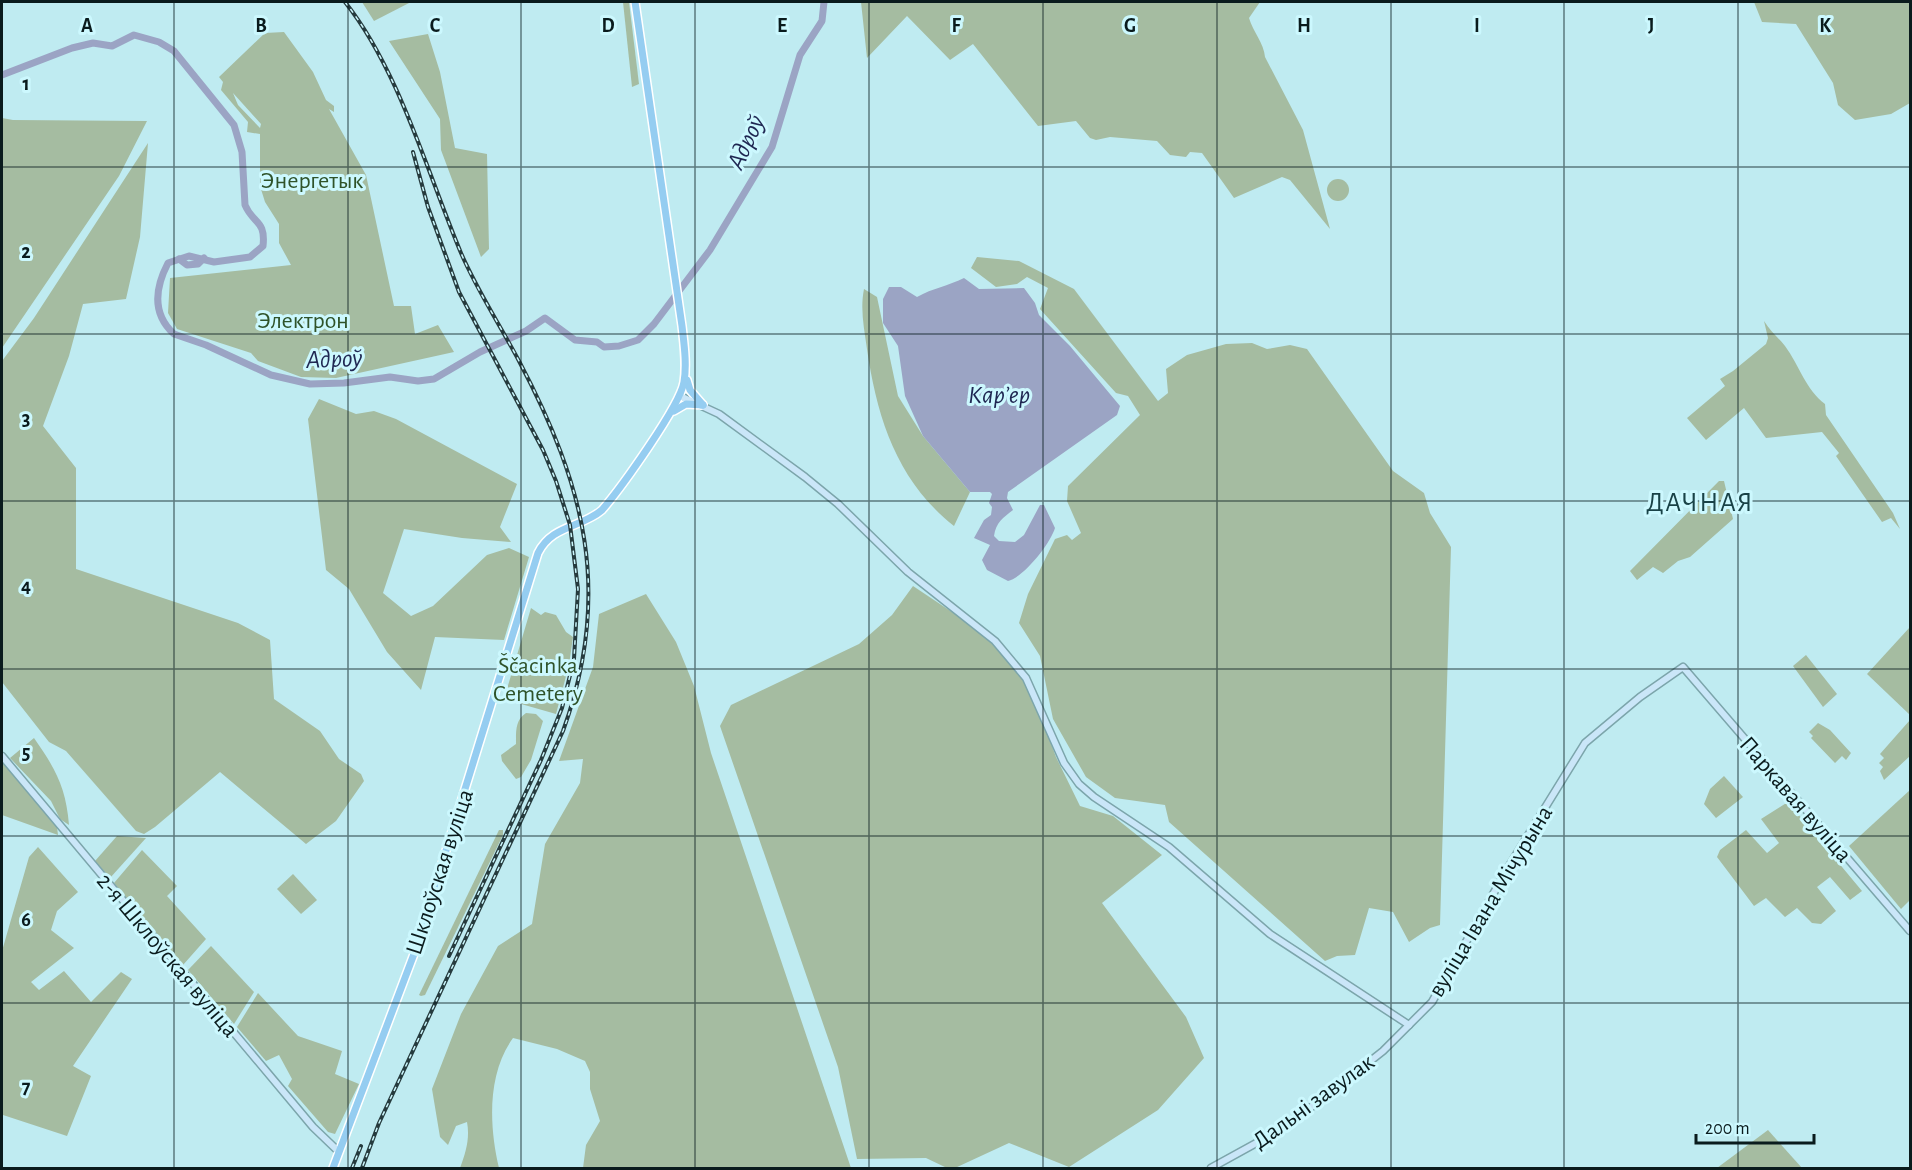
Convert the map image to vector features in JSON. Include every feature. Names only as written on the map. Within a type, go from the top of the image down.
[{"type":"main road","points":[[635,2],[682,326],[688,388],[701,403]]},
{"type":"main road","name":"Шклоўская вуліца","points":[[333,1168],[414,954],[541,547],[554,532],[588,520],[603,510],[668,417],[681,393],[686,369]]},
{"type":"main road","points":[[668,417],[686,404],[701,403]]},
{"type":"street","points":[[681,393],[732,423],[827,495],[908,572],[1005,650],[1026,678],[1064,764],[1079,784],[1094,798],[1169,847],[1270,934],[1409,1025]]},
{"type":"street","name":"вуліца Івана Мічурына","points":[[1383,1051],[1432,1002],[1509,866],[1585,743],[1640,697],[1683,667]]},
{"type":"street","name":"Паркавая вуліца","points":[[1683,667],[1910,931]]},
{"type":"street","name":"2-я Шклоўская вуліца","points":[[2,756],[177,967],[313,1126],[338,1151]]},
{"type":"street","name":"Дальні завулак","points":[[1211,1168],[1278,1131],[1383,1051]]},
{"type":"green space","points":[[362,2],[411,2],[374,21]]},
{"type":"green space","points":[[623,2],[629,2],[639,84],[632,87]]},
{"type":"green space","points":[[861,2],[1260,2],[1249,18],[1263,47],[1265,57],[1303,130],[1330,229],[1290,180],[1282,177],[1234,198],[1202,153],[1190,152],[1186,157],[1170,155],[1157,141],[1110,137],[1096,140],[1090,138],[1076,121],[1038,126],[973,44],[950,60],[907,16],[867,58]]},
{"type":"green space","points":[[1754,2],[1910,2],[1910,103],[1891,114],[1855,120],[1838,105],[1833,83],[1796,24],[1762,22]]},
{"type":"green space","points":[[284,32],[313,72],[326,100],[334,106],[334,112],[329,109],[366,175],[394,306],[411,306],[415,334],[438,325],[454,352],[336,378],[301,377],[258,361],[251,353],[177,329],[168,313],[170,278],[291,265],[279,243],[279,224],[265,202],[260,186],[260,134],[247,132],[248,122],[221,90],[223,82],[219,77],[265,33]],"holes":[[[233,93],[261,124],[260,128],[238,105]]]},
{"type":"green space","points":[[428,34],[440,72],[455,148],[487,154],[489,249],[481,257],[441,150],[440,119],[389,41]]},
{"type":"green space","points":[[2,118],[147,121],[119,176],[2,348]]},
{"type":"green space","points":[[148,143],[140,237],[126,299],[83,304],[69,356],[43,426],[76,468],[76,569],[238,623],[270,640],[274,699],[320,731],[339,759],[361,774],[364,781],[336,821],[306,844],[220,772],[155,827],[144,834],[136,831],[66,751],[49,742],[2,682],[2,361],[34,318]]},
{"type":"green space","points":[[1338,179],[1346,182],[1349,190],[1346,198],[1338,201],[1330,198],[1327,190],[1330,182]]},
{"type":"green space","points":[[977,257],[1019,261],[1074,289],[1158,401],[1168,393],[1166,369],[1187,355],[1226,344],[1252,343],[1267,349],[1290,345],[1307,349],[1393,471],[1424,493],[1430,513],[1451,547],[1440,925],[1430,928],[1409,942],[1393,912],[1369,908],[1355,955],[1337,956],[1325,961],[1169,822],[1165,805],[1115,798],[1086,777],[1053,719],[1040,656],[1019,623],[1028,594],[1055,539],[1067,535],[1072,540],[1081,533],[1067,501],[1068,486],[1140,415],[1128,396],[1116,393],[1040,309],[1048,288],[1027,277],[1017,284],[996,287],[971,268]]},
{"type":"green space","name":"Карʼер","points":[[864,289],[877,297],[898,396],[923,436],[970,492],[954,526],[918,489],[904,468],[884,423],[871,375],[862,311]]},
{"type":"green space","points":[[1764,321],[1790,353],[1813,392],[1825,404],[1826,415],[1893,513],[1900,529],[1891,518],[1882,522],[1836,456],[1839,453],[1822,432],[1766,438],[1744,408],[1706,440],[1687,418],[1725,386],[1720,379],[1766,344],[1768,338]]},
{"type":"green space","points":[[319,399],[356,414],[374,411],[396,419],[517,484],[500,527],[511,542],[462,538],[404,529],[383,593],[411,616],[433,606],[487,555],[509,548],[529,557],[504,640],[435,637],[421,690],[387,652],[349,589],[326,570],[308,419]]},
{"type":"green space","points":[[1719,481],[1724,481],[1733,519],[1690,557],[1678,561],[1663,573],[1653,567],[1637,580],[1630,571]]},
{"type":"green space","points":[[913,586],[982,632],[1030,686],[1056,757],[1080,806],[1113,816],[1162,855],[1102,903],[1186,1017],[1204,1058],[1158,1110],[1069,1167],[1009,1143],[955,1168],[947,1168],[926,1158],[857,1159],[838,1067],[720,726],[731,705],[859,644],[892,615]]},
{"type":"green space","points":[[646,594],[676,642],[694,686],[711,753],[851,1168],[583,1168],[586,1145],[600,1121],[590,1089],[590,1072],[585,1061],[557,1049],[513,1038],[498,1068],[492,1101],[493,1135],[499,1168],[460,1168],[467,1145],[467,1122],[456,1126],[448,1145],[440,1137],[432,1089],[461,1014],[498,946],[532,924],[545,844],[580,783],[583,759],[559,761],[593,667],[599,614]]},
{"type":"green space","name":"Ščacinka Cemetery","points":[[531,608],[541,615],[545,612],[556,615],[566,632],[573,637],[569,665],[556,714],[504,699]]},
{"type":"green space","points":[[1910,627],[1910,715],[1867,674]]},
{"type":"green space","points":[[1806,655],[1837,694],[1823,707],[1793,666]]},
{"type":"green space","points":[[526,713],[536,714],[543,721],[531,760],[521,777],[516,779],[502,761],[501,755],[516,744],[518,723]]},
{"type":"green space","points":[[1910,720],[1910,756],[1884,780],[1880,771],[1883,767],[1879,763],[1884,758],[1880,754]]},
{"type":"green space","points":[[1818,723],[1830,730],[1851,753],[1846,760],[1842,756],[1835,763],[1811,738],[1813,736],[1809,732]]},
{"type":"green space","points":[[34,738],[58,778],[65,800],[69,825],[60,819],[51,801],[10,758]]},
{"type":"green space","points":[[2,762],[57,827],[58,835],[2,815]]},
{"type":"green space","points":[[1724,776],[1743,797],[1716,818],[1704,804],[1710,789]]},
{"type":"green space","points":[[1910,790],[1910,900],[1901,909],[1849,846]]},
{"type":"green space","points":[[1788,802],[1862,891],[1850,900],[1830,877],[1817,887],[1836,911],[1821,924],[1812,923],[1797,908],[1785,917],[1766,898],[1754,906],[1717,857],[1720,850],[1746,830],[1767,853],[1779,843],[1761,819]]},
{"type":"green space","points":[[499,830],[503,830],[503,835],[425,995],[421,996],[419,995]]},
{"type":"green space","points":[[117,836],[146,838],[110,878],[95,861]]},
{"type":"green space","points":[[38,847],[78,892],[57,911],[51,930],[74,948],[31,982],[39,990],[64,971],[91,1002],[121,972],[132,979],[73,1066],[91,1076],[67,1136],[3,1115],[2,1117],[2,951],[29,857]]},
{"type":"green space","points":[[142,850],[177,886],[167,896],[206,939],[183,965],[114,883]]},
{"type":"green space","points":[[293,874],[317,900],[301,914],[277,889]]},
{"type":"green space","points":[[211,946],[254,992],[234,1024],[188,970]]},
{"type":"green space","points":[[258,993],[298,1036],[342,1051],[335,1074],[359,1084],[335,1134],[328,1132],[288,1086],[292,1079],[279,1055],[266,1061],[237,1027]]},
{"type":"green space","points":[[1768,1130],[1802,1168],[1717,1168]]},
{"type":"water","name":"Карʼер","points":[[964,278],[979,289],[1024,288],[1035,303],[1039,315],[1070,346],[1120,406],[1117,415],[1008,492],[1007,498],[1013,510],[996,527],[994,536],[999,541],[1015,542],[1024,535],[1040,505],[1044,505],[1055,528],[1036,559],[1008,581],[987,570],[982,560],[990,545],[974,538],[984,520],[991,515],[992,507],[989,503],[992,494],[990,492],[970,492],[923,436],[905,396],[898,346],[883,323],[883,299],[889,287],[901,287],[917,297]]},
{"type":"waterway","name":"Адроў","points":[[2,75],[72,48],[93,43],[112,46],[134,35],[159,42],[174,51],[234,125],[242,152],[245,205],[263,231],[263,246],[250,257],[214,262],[189,256],[168,263],[158,291],[159,309],[167,326],[174,334],[206,345],[271,375],[310,384],[344,383],[390,377],[418,381],[434,379],[480,352],[526,331],[545,318],[575,340],[597,342],[604,347],[619,346],[638,340],[654,324],[710,250],[772,147],[800,55],[822,21],[824,2]]},
{"type":"waterway","points":[[179,259],[187,265],[198,264],[204,258]]},
{"type":"railway","points":[[345,2],[364,29],[396,90],[467,267],[519,361],[561,452],[575,497],[584,541],[588,586],[586,633],[578,681],[563,731],[379,1123],[362,1168]]},
{"type":"railway","points":[[413,152],[428,207],[459,292],[543,450],[556,481],[570,525],[578,589],[574,659],[562,708],[541,760],[449,956]]},
{"type":"railway","points":[[352,1168],[361,1146]]},
{"type":"district","name":"ДАЧНАЯ","points":[[1700,502]]},
{"type":"park label","name":"Энергетык","points":[[312,180]]},
{"type":"park label","name":"Электрон","points":[[303,320]]}]
